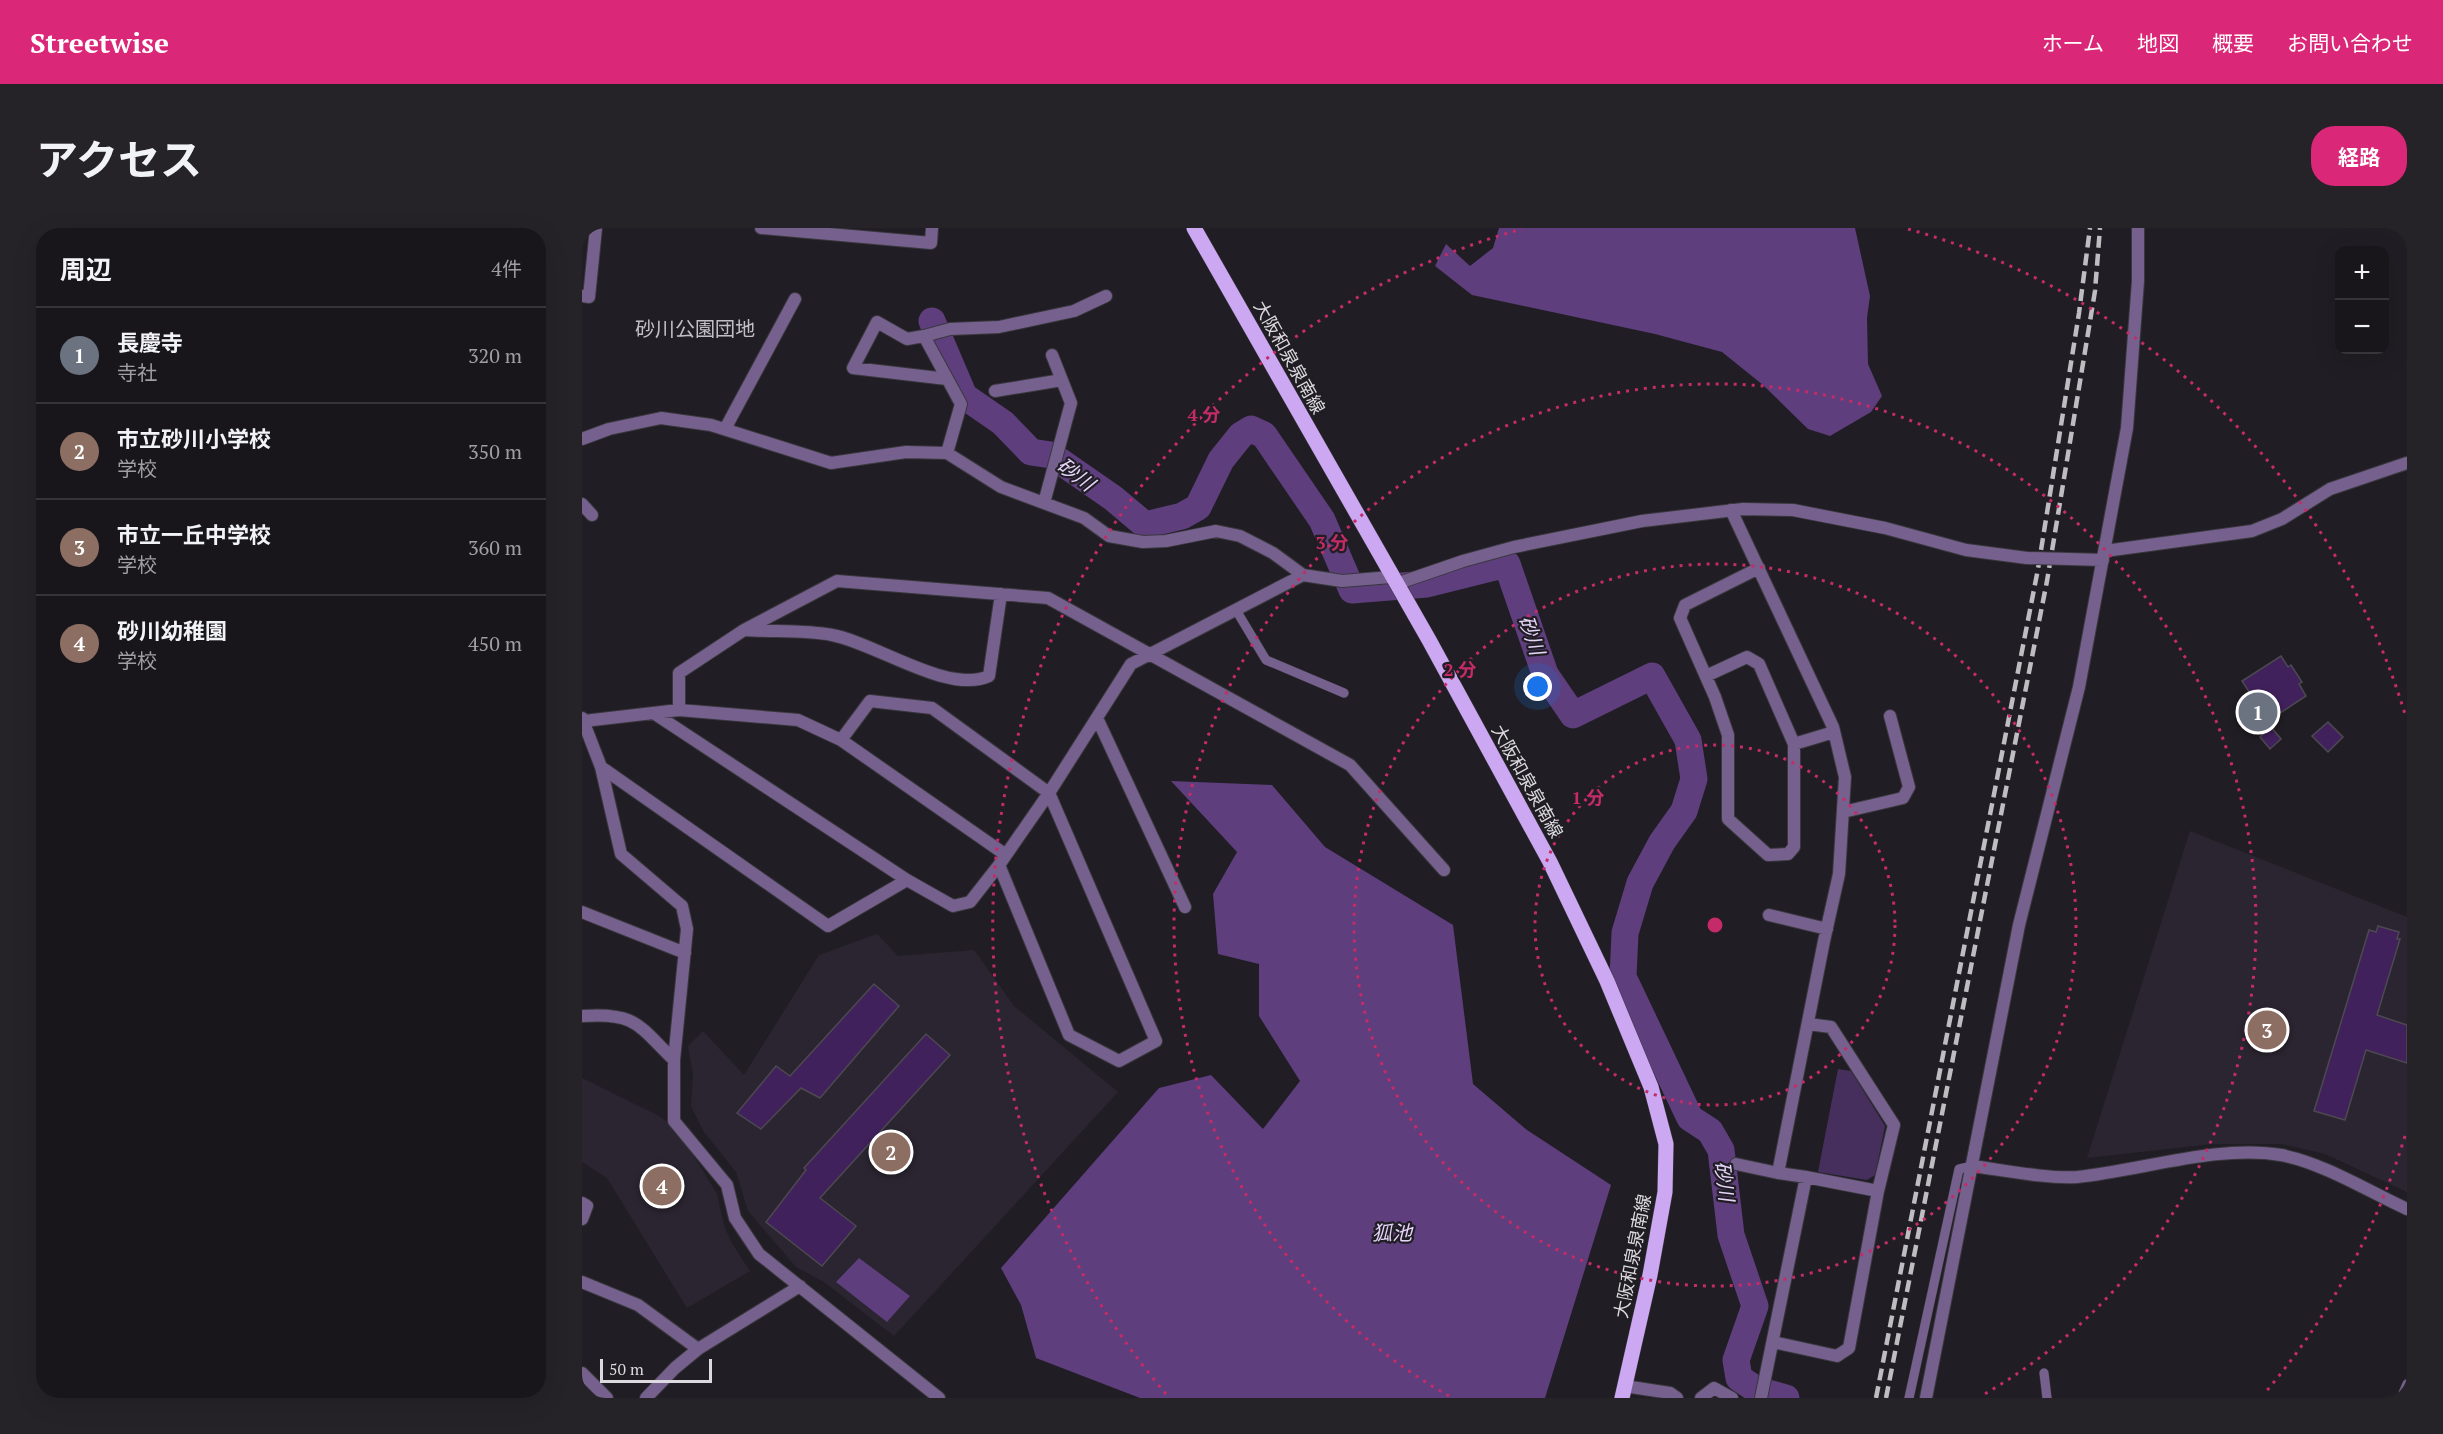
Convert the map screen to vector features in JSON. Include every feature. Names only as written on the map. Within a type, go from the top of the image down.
[{"type":"main road","name":"大阪和泉泉南線","points":[[1194,228],[1550,862],[1607,981],[1651,1087],[1666,1144],[1665,1192],[1650,1275],[1623,1392]]},
{"type":"street","points":[[582,296],[589,297],[596,228]]},
{"type":"street","points":[[761,228],[831,231],[931,243],[932,228]]},
{"type":"street","points":[[1926,1398],[2019,925],[2079,687],[2104,555],[2127,428],[2138,281],[2138,228]]},
{"type":"street","points":[[947,379],[853,368],[877,322],[907,339],[950,329],[999,327],[1074,311],[1106,296]]},
{"type":"street","points":[[725,429],[795,299]]},
{"type":"street","points":[[924,336],[961,404],[947,453]]},
{"type":"street","points":[[1044,503],[1071,403],[1052,355]]},
{"type":"street","points":[[995,392],[1062,380]]},
{"type":"street","points":[[582,439],[609,429],[661,418],[725,429],[831,463],[906,452],[947,453],[1001,487],[1084,518],[1109,536],[1143,542],[1166,541],[1216,531],[1240,536],[1273,553],[1303,575],[1342,581],[1393,580],[1514,547],[1642,521],[1731,510],[1793,510],[1885,528],[1966,550],[2027,558],[2069,559],[2252,531],[2282,519],[2330,489],[2407,463]]},
{"type":"street","points":[[582,447],[596,434]]},
{"type":"street","points":[[582,504],[592,515]]},
{"type":"street","points":[[1731,510],[1834,732],[1845,777],[1839,874],[1778,1173]]},
{"type":"street","points":[[1706,676],[1747,657],[1759,664],[1794,744],[1794,847],[1788,854],[1768,855],[1728,819],[1728,735],[1706,676],[1680,618],[1684,605],[1759,568]]},
{"type":"street","points":[[655,714],[907,880],[953,906],[970,902],[1002,860],[1049,793],[1131,664],[1303,575]]},
{"type":"street","points":[[679,710],[679,673],[744,630],[837,581],[1048,598],[1350,765],[1444,870]]},
{"type":"street","points":[[744,630],[833,636],[959,681],[978,681],[989,676],[1001,594]]},
{"type":"street","points":[[841,740],[870,701],[932,708],[1049,793],[1156,1041],[1119,1061],[1069,1035],[1002,860],[841,740],[798,720],[679,710],[583,719],[601,767],[621,854],[682,906],[687,929],[674,1060],[674,1121],[727,1185],[735,1218],[759,1254],[939,1398]]},
{"type":"street","points":[[1843,812],[1903,798],[1909,787],[1890,716]]},
{"type":"street","points":[[1097,718],[1185,907]]},
{"type":"street","points":[[1794,744],[1834,732]]},
{"type":"street","points":[[601,767],[828,926],[907,880]]},
{"type":"street","points":[[582,912],[685,952]]},
{"type":"street","points":[[1769,915],[1827,929]]},
{"type":"street","points":[[582,1016],[614,1015],[627,1018],[636,1023],[674,1060]]},
{"type":"street","points":[[1773,1342],[1837,1356],[1849,1348],[1878,1191],[1894,1125],[1831,1027],[1808,1024]]},
{"type":"street","points":[[1972,1166],[2074,1177],[2219,1155],[2253,1153],[2280,1155],[2305,1161],[2407,1209]]},
{"type":"street","points":[[1737,1164],[1878,1191]]},
{"type":"street","points":[[1761,1398],[1806,1177]]},
{"type":"street","points":[[582,1203],[587,1206],[582,1219]]},
{"type":"street","points":[[582,1282],[638,1305],[698,1349]]},
{"type":"street","points":[[653,1395],[675,1368],[698,1349],[800,1286]]},
{"type":"street","points":[[582,1373],[607,1398]]},
{"type":"street","points":[[1701,1398],[1714,1388],[1732,1398]]},
{"type":"street","points":[[1623,1392],[1670,1393],[1677,1398]]},
{"type":"lane","points":[[1236,610],[1266,660],[1344,693]]},
{"type":"lane","points":[[1909,1398],[1959,1169],[1972,1166]]},
{"type":"lane","points":[[2044,1373],[2047,1398]]},
{"type":"lane","points":[[2401,1398],[2407,1384]]},
{"type":"shaded area","points":[[2190,831],[2407,917],[2407,1192],[2325,1154],[2282,1144],[2211,1144],[2087,1158]]},
{"type":"shaded area","points":[[877,934],[898,956],[974,950],[1014,1006],[1118,1092],[894,1336],[824,1282],[796,1267],[748,1211],[736,1172],[704,1132],[691,1106],[693,1075],[688,1046],[703,1031],[744,1075],[819,955]]},
{"type":"shaded area","points":[[1838,1069],[1851,1071],[1885,1126],[1875,1175],[1867,1180],[1818,1172]]},
{"type":"shaded area","points":[[582,1078],[659,1116],[678,1130],[717,1194],[724,1226],[750,1271],[687,1308],[607,1178],[582,1162]]},
{"type":"water","points":[[1499,228],[1855,228],[1870,296],[1867,318],[1868,364],[1882,396],[1871,412],[1830,436],[1808,429],[1763,385],[1722,352],[1655,334],[1472,295],[1435,266],[1446,244],[1470,266],[1493,248]]},
{"type":"water","name":"狐池","points":[[1171,781],[1272,785],[1325,847],[1453,925],[1473,1084],[1527,1130],[1611,1185],[1545,1398],[1140,1398],[1036,1358],[1021,1305],[1001,1268],[1159,1088],[1211,1075],[1263,1129],[1300,1081],[1259,1016],[1259,964],[1218,954],[1213,894],[1237,852]]},
{"type":"water","points":[[859,1258],[910,1296],[887,1322],[836,1282]]},
{"type":"building","points":[[2281,656],[2288,667],[2291,665],[2302,682],[2299,684],[2306,696],[2268,721],[2242,681]]},
{"type":"building","points":[[2328,722],[2343,737],[2328,752],[2312,736]]},
{"type":"building","points":[[2271,727],[2281,739],[2270,749],[2260,737]]},
{"type":"building","points":[[2378,926],[2399,932],[2397,939],[2400,939],[2377,1015],[2407,1025],[2407,1063],[2366,1050],[2345,1120],[2314,1111],[2369,930],[2376,932]]},
{"type":"building","points":[[874,984],[899,1006],[820,1098],[801,1088],[761,1129],[737,1113],[776,1066],[790,1076]]},
{"type":"building","points":[[926,1034],[950,1055],[820,1198],[856,1226],[822,1266],[766,1222],[806,1170],[804,1168]]},
{"type":"waterway","name":"砂川","points":[[932,321],[964,396],[1003,423],[1031,452],[1051,455],[1113,498],[1145,525],[1182,516],[1198,507],[1221,460],[1241,435],[1251,429],[1264,435],[1322,520],[1352,590],[1427,584],[1507,564],[1545,674],[1573,715],[1652,676],[1688,740],[1694,779],[1684,811],[1662,842],[1640,883],[1625,933],[1623,977],[1690,1118],[1710,1131],[1721,1150],[1731,1235],[1755,1306],[1736,1360],[1739,1378],[1757,1390],[1786,1398]]},
{"type":"railway","points":[[1876,1398],[2038,569],[2079,313],[2090,228]]},
{"type":"railway","points":[[1886,1398],[2047,581],[2095,291],[2100,228]]},
{"type":"place","name":"長慶寺","points":[[2258,712]]},
{"type":"place","name":"市立一丘中学校","points":[[2267,1030]]},
{"type":"place","name":"市立砂川小学校","points":[[891,1152]]},
{"type":"place","name":"砂川幼稚園","points":[[662,1186]]},
{"type":"district","name":"砂川公園団地","points":[[695,328]]}]
